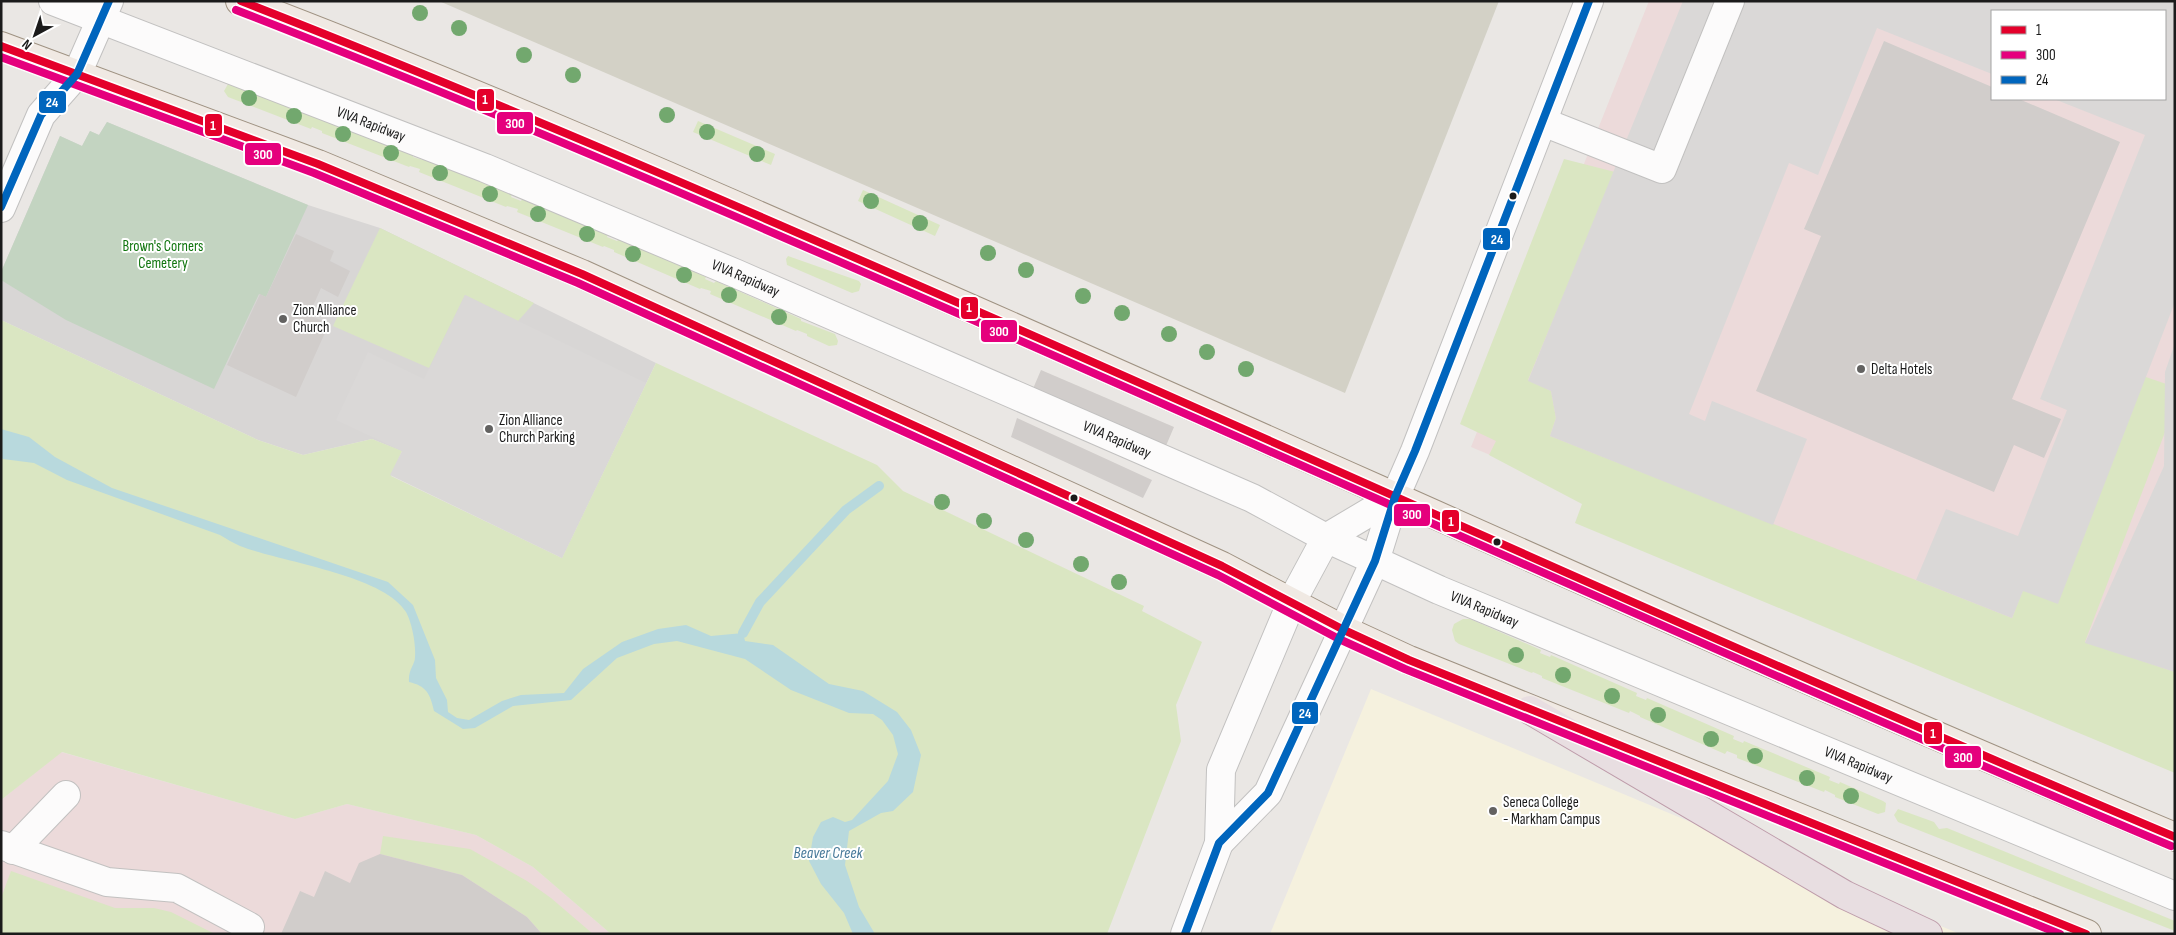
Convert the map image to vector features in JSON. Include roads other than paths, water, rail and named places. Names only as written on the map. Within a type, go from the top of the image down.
[{"type":"highway","points":[[1530,710],[1845,896],[1928,934]]},
{"type":"main road","points":[[240,1],[353,44],[765,218],[1395,497],[2072,794],[2175,837]]},
{"type":"main road","points":[[1,46],[318,164],[582,274],[1222,566],[1292,601],[1344,630],[1409,660],[2087,934]]},
{"type":"street","name":"VIVA Rapidway","points":[[53,1],[105,11],[737,274],[1252,498],[1326,538],[1458,598],[2175,896]]},
{"type":"street","points":[[1219,843],[1268,793],[1376,560],[1395,497],[1415,451],[1589,1]]},
{"type":"street","points":[[1543,122],[1662,168],[1730,1]]},
{"type":"street","points":[[1,208],[40,115],[77,74],[105,11]]},
{"type":"street","points":[[1185,934],[1219,843],[1221,770],[1292,601],[1326,538],[1395,497]]},
{"type":"street","points":[[66,796],[7,847],[107,882],[177,888],[250,927]]},
{"type":"water","name":"Beaver Creek","points":[[1,429],[29,437],[55,457],[112,488],[388,582],[413,605],[435,660],[436,678],[447,700],[448,712],[457,718],[469,720],[502,701],[521,695],[564,693],[583,669],[622,642],[658,629],[686,625],[711,636],[743,633],[745,641],[773,645],[829,684],[863,691],[897,712],[911,730],[921,755],[913,792],[893,811],[881,813],[849,831],[845,865],[859,907],[875,934],[853,934],[844,913],[821,884],[809,861],[813,837],[821,822],[833,817],[845,822],[852,820],[888,781],[898,754],[893,735],[882,720],[873,714],[849,713],[791,690],[745,659],[677,641],[654,644],[617,658],[571,700],[513,706],[475,728],[463,729],[434,711],[431,699],[426,691],[420,686],[409,682],[415,657],[413,634],[406,612],[394,599],[377,588],[355,579],[240,546],[220,535],[67,480],[34,463],[3,459],[1,457]]},
{"type":"waterway","points":[[743,633],[760,602],[846,510],[879,486]]},
{"type":"place","name":"Zion Alliance Church","points":[[283,319]]},
{"type":"place","name":"Delta Hotels","points":[[1861,369]]},
{"type":"place","name":"Zion Alliance Church Parking","points":[[489,429]]},
{"type":"place","name":"Seneca College - Markham Campus","points":[[1493,811]]},
{"type":"park label","name":"Brown's Corners Cemetery","points":[[163,254]]}]
